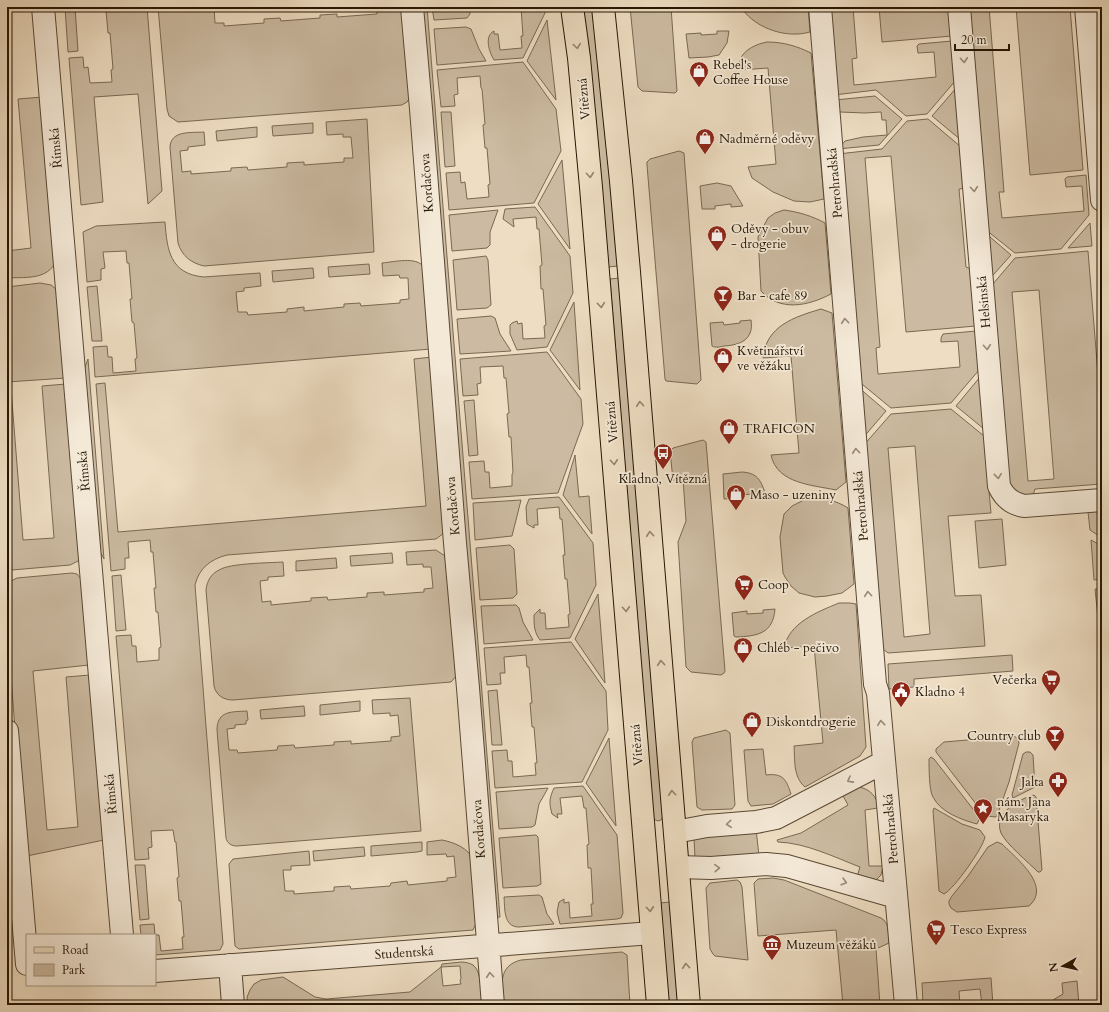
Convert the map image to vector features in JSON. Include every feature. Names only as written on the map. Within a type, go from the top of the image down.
[{"type":"main road","name":"Vítězná","points":[[572,7],[579,58],[592,188],[658,1005]]},
{"type":"main road","points":[[603,7],[625,226],[689,1005]]},
{"type":"main road","points":[[644,837],[675,832]]},
{"type":"main road","points":[[647,870],[678,867]]},
{"type":"street","name":"Římská","points":[[43,7],[122,934]]},
{"type":"street","name":"Kordačova","points":[[412,7],[493,1005]]},
{"type":"street","name":"Petrohradská","points":[[820,7],[875,684],[878,692],[906,1005]]},
{"type":"street","name":"Helsinská","points":[[959,7],[999,486],[1001,491],[1008,499],[1018,505],[1024,506],[1102,500]]},
{"type":"street","points":[[1086,7],[1102,200]]},
{"type":"street","points":[[7,730],[14,910],[26,960]]},
{"type":"street","points":[[675,832],[708,826],[756,822],[776,818],[884,762]]},
{"type":"street","points":[[678,867],[711,868],[766,864],[787,866],[896,897]]},
{"type":"street","name":"Studentská","points":[[156,971],[652,933]]},
{"type":"street","points":[[230,965],[233,1005]]},
{"type":"green space","points":[[65,7],[75,7],[78,51],[68,52]]},
{"type":"green space","points":[[108,7],[147,7],[162,191],[148,204],[138,94],[94,97],[103,202],[81,205],[69,58],[83,57],[84,68],[88,67],[90,83],[112,82],[111,70],[113,69],[110,33],[108,33],[106,10],[108,10]]},
{"type":"green space","points":[[158,7],[214,7],[215,23],[224,23],[224,26],[264,23],[264,19],[280,18],[281,21],[320,18],[320,15],[337,14],[337,17],[377,14],[377,10],[386,10],[386,7],[403,7],[410,97],[407,102],[402,105],[178,122],[169,116],[167,109]]},
{"type":"green space","points":[[420,7],[427,7],[500,917],[494,918]]},
{"type":"green space","points":[[432,7],[470,7],[470,14],[467,18],[434,20]]},
{"type":"green space","points":[[521,7],[545,7],[545,13],[523,58],[494,60],[490,53],[488,40],[491,33],[494,31],[494,34],[498,34],[500,50],[522,48],[521,36],[523,36]]},
{"type":"green space","points":[[583,7],[593,7],[606,118],[618,266],[608,267],[596,120]]},
{"type":"green space","points":[[630,7],[671,7],[677,91],[675,93],[642,91],[638,87]]},
{"type":"green space","points":[[741,7],[808,7],[810,32],[789,34],[773,31],[758,24]]},
{"type":"green space","points":[[827,7],[853,7],[857,58],[852,59],[854,85],[936,77],[934,52],[918,53],[917,46],[919,44],[952,41],[956,80],[927,114],[906,116],[876,90],[834,95]]},
{"type":"green space","points":[[879,7],[950,7],[952,36],[882,42]]},
{"type":"green space","points":[[964,7],[989,7],[1004,192],[999,192],[1002,218],[1084,211],[1082,186],[1066,187],[1065,179],[1067,177],[1086,175],[1089,215],[1061,249],[1015,253],[981,226]]},
{"type":"green space","points":[[1016,7],[1070,7],[1083,170],[1030,175]]},
{"type":"green space","points":[[1097,7],[1102,7],[1102,73]]},
{"type":"green space","points":[[547,20],[556,100],[527,61]]},
{"type":"green space","points":[[466,27],[471,29],[479,49],[486,61],[437,65],[434,29]]},
{"type":"green space","points":[[717,31],[729,31],[727,43],[719,55],[689,58],[686,34],[717,34]]},
{"type":"green space","points":[[767,42],[790,45],[811,53],[824,199],[810,202],[794,201],[773,192],[752,178],[748,167],[776,164],[768,68],[740,70],[740,61],[744,53],[759,44]]},
{"type":"green space","points":[[523,62],[556,109],[561,151],[534,203],[449,210],[446,173],[460,172],[461,183],[465,182],[467,199],[489,197],[488,185],[490,184],[487,148],[485,148],[483,125],[485,124],[482,89],[480,76],[457,78],[458,94],[454,95],[455,106],[441,107],[437,70]]},
{"type":"green space","points":[[957,87],[961,140],[932,116]]},
{"type":"green space","points":[[875,96],[902,119],[879,145],[838,149],[845,141],[863,137],[887,135],[886,120],[882,120],[881,112],[840,112],[835,100]]},
{"type":"green space","points":[[43,97],[54,265],[45,273],[33,277],[7,278],[7,251],[31,248],[18,99]]},
{"type":"green space","points":[[441,112],[451,112],[455,166],[445,167]]},
{"type":"green space","points":[[367,119],[374,252],[204,266],[191,261],[182,252],[178,243],[170,147],[171,142],[178,135],[204,132],[205,145],[188,147],[188,150],[180,151],[182,172],[191,171],[191,174],[231,171],[231,168],[247,167],[248,170],[287,167],[287,163],[304,162],[304,165],[344,162],[344,158],[353,158],[351,137],[343,137],[343,134],[327,135],[326,122]]},
{"type":"green space","points":[[928,119],[961,147],[965,185],[959,189],[966,267],[971,269],[976,326],[906,332],[891,156],[865,158],[880,347],[876,348],[878,374],[960,367],[958,341],[941,342],[941,338],[943,334],[976,331],[979,370],[951,403],[891,408],[857,380],[838,154],[882,149],[907,121]]},
{"type":"green space","points":[[313,123],[313,133],[273,136],[272,126]]},
{"type":"green space","points":[[257,127],[257,137],[217,141],[216,131]]},
{"type":"green space","points":[[679,151],[684,153],[701,380],[697,384],[666,381],[665,379],[647,165],[647,162],[650,159]]},
{"type":"green space","points":[[562,160],[570,249],[538,204]]},
{"type":"green space","points":[[717,183],[731,186],[743,206],[731,207],[731,204],[715,206],[715,209],[702,209],[700,186]]},
{"type":"green space","points":[[535,207],[570,256],[573,293],[547,347],[517,350],[510,334],[510,325],[512,323],[517,321],[518,324],[522,323],[523,339],[545,338],[544,326],[546,325],[543,289],[541,289],[540,266],[542,265],[539,229],[537,229],[536,217],[513,219],[514,227],[503,219],[505,209]]},
{"type":"green space","points":[[498,210],[490,232],[490,245],[487,248],[452,251],[449,215]]},
{"type":"green space","points":[[784,210],[815,218],[825,223],[831,294],[813,302],[794,305],[785,304],[769,298],[761,291],[758,237],[768,218],[775,213]]},
{"type":"green space","points":[[165,222],[167,242],[172,259],[177,266],[184,271],[193,275],[204,277],[260,273],[261,286],[244,288],[244,291],[236,292],[238,312],[247,312],[248,315],[287,312],[287,309],[304,307],[304,311],[344,307],[344,304],[360,303],[361,306],[400,303],[400,300],[409,299],[408,278],[400,278],[399,275],[383,276],[382,263],[404,260],[416,262],[424,267],[431,349],[95,377],[93,347],[107,346],[108,357],[112,357],[113,373],[136,371],[135,359],[137,358],[130,299],[132,299],[129,263],[127,263],[126,251],[103,252],[105,268],[101,269],[101,280],[87,282],[83,232],[96,226]]},
{"type":"green space","points":[[1090,223],[1092,246],[1068,248]]},
{"type":"green space","points":[[982,230],[1011,255],[986,283]]},
{"type":"green space","points":[[1088,251],[1102,424],[1102,484],[1035,489],[1031,501],[1010,495],[987,291],[1015,258]],"holes":[[[1039,290],[1054,479],[1028,481],[1012,292]]]},
{"type":"green space","points":[[486,256],[488,260],[491,305],[487,308],[457,310],[453,260]]},
{"type":"green space","points":[[369,264],[370,274],[329,277],[328,267]]},
{"type":"green space","points":[[313,268],[314,278],[273,282],[272,271]]},
{"type":"green space","points":[[619,278],[663,816],[661,820],[658,821],[653,819],[610,279]]},
{"type":"green space","points":[[40,283],[51,285],[57,290],[66,378],[7,382],[7,287]]},
{"type":"green space","points":[[97,286],[102,341],[92,341],[87,287]]},
{"type":"green space","points":[[574,302],[580,390],[550,350]]},
{"type":"green space","points":[[821,309],[832,313],[846,482],[836,490],[797,482],[788,478],[780,472],[771,455],[799,453],[791,356],[763,358],[765,347],[770,338],[783,324]]},
{"type":"green space","points":[[491,316],[495,318],[500,334],[511,351],[460,354],[457,319]]},
{"type":"green space","points":[[751,320],[750,332],[745,340],[736,344],[718,347],[712,346],[710,323],[723,322],[724,325]]},
{"type":"green space","points":[[547,352],[581,399],[583,424],[558,493],[472,499],[469,462],[484,461],[485,472],[489,472],[490,488],[512,486],[513,473],[511,437],[509,437],[507,414],[509,413],[506,378],[504,378],[503,366],[480,367],[481,383],[477,384],[478,395],[463,396],[460,359]]},
{"type":"green space","points":[[432,357],[444,533],[436,539],[227,555],[206,565],[197,579],[195,585],[223,944],[220,950],[156,955],[156,935],[159,935],[161,951],[183,949],[182,937],[184,937],[181,901],[179,901],[177,878],[179,877],[176,842],[173,830],[151,831],[152,847],[148,848],[149,859],[135,860],[116,636],[131,635],[132,646],[136,646],[137,662],[159,660],[159,648],[161,647],[158,612],[156,612],[153,552],[151,552],[150,540],[128,542],[129,558],[125,558],[125,569],[111,571],[96,384],[105,383],[118,532],[426,506],[414,359]]},
{"type":"green space","points":[[88,359],[104,559],[96,544],[82,375]]},
{"type":"green space","points":[[980,377],[984,429],[956,406]]},
{"type":"green space","points":[[66,384],[81,558],[70,565],[12,570],[7,568],[7,389],[11,389],[23,540],[54,538],[42,386]]},
{"type":"green space","points":[[858,387],[886,411],[862,439]]},
{"type":"green space","points":[[474,400],[478,455],[469,456],[464,401]]},
{"type":"green space","points":[[951,409],[984,436],[991,513],[948,516],[955,596],[981,595],[985,646],[888,653],[879,646],[863,446],[891,414]],"holes":[[[915,446],[930,634],[904,637],[888,448]]]},
{"type":"green space","points":[[703,440],[706,442],[725,671],[721,675],[691,672],[686,667],[678,542],[686,521],[683,479],[673,480],[670,451],[673,448]]},
{"type":"green space","points":[[575,455],[579,497],[589,496],[592,534],[563,495]]},
{"type":"green space","points":[[742,472],[756,476],[761,482],[766,495],[738,495],[738,498],[724,499],[723,474]]},
{"type":"green space","points":[[559,497],[593,543],[596,585],[570,638],[540,640],[535,628],[534,615],[540,609],[540,613],[545,613],[546,629],[569,627],[568,615],[570,614],[567,579],[565,579],[562,519],[560,519],[559,507],[537,509],[538,525],[534,525],[534,528],[527,524],[526,507],[529,499]]},
{"type":"green space","points":[[817,498],[828,500],[848,508],[854,584],[842,593],[815,597],[799,593],[791,586],[783,573],[780,537],[784,514],[792,506],[806,499]]},
{"type":"green space","points":[[521,500],[512,536],[475,540],[473,503]]},
{"type":"green space","points":[[1102,511],[1102,538],[1090,530],[1088,512]]},
{"type":"green space","points":[[1002,519],[1006,565],[979,568],[975,521]]},
{"type":"green space","points":[[1091,540],[1102,546],[1102,579],[1094,580]]},
{"type":"green space","points":[[510,545],[514,549],[517,594],[513,598],[480,600],[476,548]]},
{"type":"green space","points":[[436,550],[445,556],[457,675],[451,682],[233,700],[223,698],[216,692],[214,686],[206,590],[210,578],[216,572],[232,566],[283,562],[284,576],[268,577],[268,580],[260,581],[262,602],[271,601],[271,605],[311,601],[311,598],[327,597],[328,600],[367,597],[367,593],[384,592],[384,595],[424,592],[424,589],[433,588],[431,567],[423,567],[423,564],[407,565],[406,552]]},
{"type":"green space","points":[[392,553],[393,563],[351,566],[350,556]]},
{"type":"green space","points":[[336,558],[337,568],[296,571],[296,561]]},
{"type":"green space","points":[[72,573],[77,574],[81,579],[89,665],[33,671],[47,830],[78,827],[66,677],[90,675],[104,840],[22,857],[23,833],[11,677],[7,677],[7,583],[17,578]]},
{"type":"green space","points":[[121,575],[126,630],[116,631],[112,576]]},
{"type":"green space","points":[[1095,589],[1102,589],[1102,617],[1098,618]]},
{"type":"green space","points":[[598,594],[605,683],[575,639]]},
{"type":"green space","points":[[839,603],[856,604],[866,747],[860,756],[805,787],[798,778],[794,746],[823,743],[814,646],[784,648],[787,639],[798,625],[822,610]]},
{"type":"green space","points":[[516,605],[519,608],[523,622],[533,640],[484,644],[481,606]]},
{"type":"green space","points":[[775,609],[771,624],[763,632],[751,636],[734,636],[732,613],[747,611],[747,614],[763,613],[763,610]]},
{"type":"green space","points":[[571,642],[606,691],[608,730],[582,782],[495,788],[492,751],[507,750],[508,761],[512,761],[513,777],[536,775],[535,763],[537,763],[530,703],[532,703],[529,667],[527,667],[526,655],[504,657],[505,673],[500,673],[501,684],[487,685],[484,648]]},
{"type":"green space","points":[[1012,655],[1013,671],[914,679],[914,687],[889,689],[888,664]]},
{"type":"green space","points":[[497,690],[502,745],[492,745],[488,691]]},
{"type":"green space","points":[[410,698],[421,831],[237,846],[228,843],[226,838],[217,730],[218,723],[223,715],[231,712],[247,711],[248,720],[246,721],[246,724],[235,725],[235,728],[227,729],[229,750],[237,750],[238,753],[277,750],[278,746],[294,745],[295,748],[334,745],[334,742],[351,741],[351,744],[391,741],[391,737],[400,736],[398,715],[390,716],[390,713],[373,714],[372,700]]},
{"type":"green space","points":[[360,701],[360,711],[320,715],[320,705]]},
{"type":"green space","points":[[304,706],[305,716],[261,719],[260,710]]},
{"type":"green space","points":[[726,730],[730,733],[735,805],[732,809],[702,810],[697,807],[692,742],[694,738]]},
{"type":"green space","points":[[1014,736],[1018,739],[1019,743],[1009,782],[997,816],[988,816],[983,813],[936,752],[936,749],[944,742]]},
{"type":"green space","points":[[609,738],[616,826],[586,783]]},
{"type":"green space","points":[[763,749],[766,775],[776,775],[783,778],[791,794],[773,804],[751,806],[748,801],[744,750]]},
{"type":"green space","points":[[1030,752],[1033,755],[1035,787],[1013,798],[1012,795],[1023,754]]},
{"type":"green space","points":[[931,757],[980,818],[977,824],[952,815],[936,802],[932,794],[930,784],[929,759]]},
{"type":"green space","points":[[583,786],[617,835],[623,913],[621,918],[617,919],[560,924],[557,912],[559,902],[564,899],[564,903],[569,902],[570,918],[592,916],[591,904],[593,904],[591,868],[588,868],[587,845],[589,844],[586,808],[584,808],[582,796],[560,798],[562,814],[557,814],[558,818],[552,814],[550,798],[554,788]]},
{"type":"green space","points":[[858,787],[869,791],[875,797],[878,804],[878,808],[865,810],[869,866],[883,866],[881,875],[875,881],[856,880],[860,867],[820,851],[799,845],[778,842],[777,840],[801,833],[848,805],[842,794]]},
{"type":"green space","points":[[548,788],[539,804],[535,825],[532,827],[499,829],[496,792]]},
{"type":"green space","points":[[1034,795],[1036,797],[1042,870],[1040,872],[1038,872],[1008,842],[1001,833],[1000,826],[1004,813],[1009,808],[1021,800]]},
{"type":"green space","points":[[934,808],[962,824],[980,830],[985,837],[968,868],[949,891],[944,894],[939,891]]},
{"type":"green space","points":[[756,829],[759,856],[695,858],[694,838]]},
{"type":"green space","points":[[536,835],[538,837],[541,884],[537,886],[503,888],[499,838]]},
{"type":"green space","points":[[442,840],[456,844],[464,849],[473,860],[477,922],[473,930],[239,949],[235,946],[229,864],[233,859],[309,851],[310,865],[291,866],[291,870],[283,870],[285,891],[294,891],[294,894],[334,891],[334,887],[350,886],[351,889],[390,886],[391,883],[407,881],[408,885],[447,881],[447,878],[456,877],[454,856],[447,857],[446,854],[427,855],[427,842]]},
{"type":"green space","points":[[422,842],[422,851],[371,856],[371,846]]},
{"type":"green space","points":[[997,842],[1002,844],[1023,864],[1034,881],[1036,890],[1035,898],[1029,906],[957,912],[951,908],[949,901],[988,847]]},
{"type":"green space","points":[[364,847],[365,856],[314,861],[313,851]]},
{"type":"green space","points":[[135,865],[145,865],[149,919],[140,920]]},
{"type":"green space","points":[[773,878],[784,880],[884,920],[888,929],[889,943],[876,949],[880,1005],[843,1005],[836,930],[758,936],[754,883],[758,879]]},
{"type":"green space","points":[[737,880],[740,882],[742,887],[748,960],[715,956],[710,949],[706,888],[710,883]]},
{"type":"green space","points":[[539,895],[542,897],[547,914],[554,924],[519,927],[510,924],[506,916],[504,897]]},
{"type":"green space","points":[[670,902],[678,1005],[668,1005],[660,903]]},
{"type":"green space","points":[[154,924],[155,934],[141,934],[140,925]]},
{"type":"green space","points":[[622,952],[627,955],[630,1005],[504,1005],[502,991],[503,978],[508,967],[513,963],[521,960]]},
{"type":"green space","points":[[463,962],[469,963],[476,968],[480,978],[482,1005],[248,1005],[247,997],[250,990],[254,984],[261,980],[283,977],[315,997],[326,999],[410,992],[441,967],[442,964]],"holes":[[[460,966],[461,984],[443,986],[441,967]]]},
{"type":"green space","points":[[991,978],[993,1005],[982,1005],[980,989],[959,991],[960,1005],[923,1005],[922,983]]},
{"type":"green space","points":[[1077,981],[1079,1005],[1053,1005],[1053,1000],[1063,994],[1062,983]]},
{"type":"place","name":"Rebel's Coffee House","points":[[699,88]]},
{"type":"place","name":"Nadměrné oděvy","points":[[705,155]]},
{"type":"place","name":"Oděvy - obuv - drogerie","points":[[717,252]]},
{"type":"place","name":"Bar - cafe 89","points":[[723,312]]},
{"type":"place","name":"Květinářství ve věžáku","points":[[723,374]]},
{"type":"place","name":"TRAFICON","points":[[729,445]]},
{"type":"place","name":"Kladno, Vítězná","points":[[663,470]]},
{"type":"place","name":"Maso - uzeniny","points":[[736,511]]},
{"type":"place","name":"Coop","points":[[744,601]]},
{"type":"place","name":"Chléb - pečivo","points":[[743,664]]},
{"type":"place","name":"Večerka","points":[[1051,696]]},
{"type":"place","name":"Kladno 4","points":[[901,708]]},
{"type":"place","name":"Diskontdrogerie","points":[[752,738]]},
{"type":"place","name":"Country club","points":[[1055,752]]},
{"type":"place","name":"Jalta","points":[[1058,798]]},
{"type":"place","name":"nám. Jana Masaryka","points":[[983,825]]},
{"type":"place","name":"Tesco Express","points":[[936,946]]},
{"type":"place","name":"Muzeum věžáků","points":[[772,961]]}]
